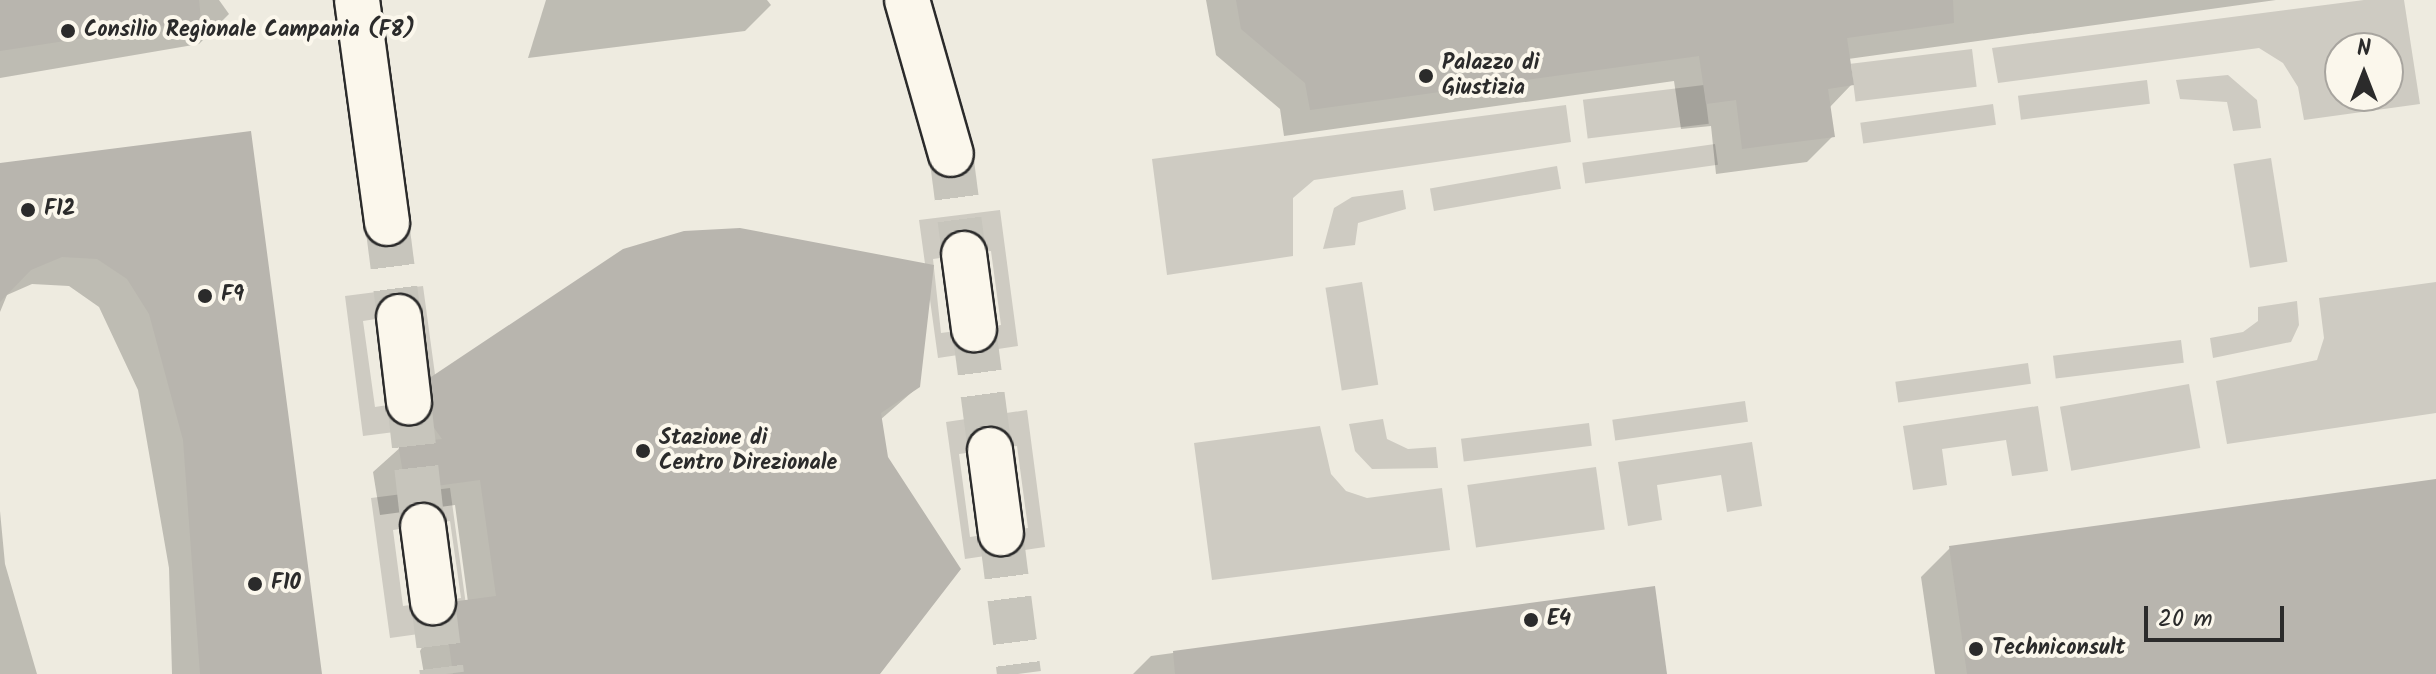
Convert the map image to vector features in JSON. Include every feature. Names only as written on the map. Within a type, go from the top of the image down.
[{"type":"street","points":[[907,0],[951,154]]},
{"type":"street","points":[[378,7],[387,223]]},
{"type":"street","points":[[964,254],[974,329]]},
{"type":"street","points":[[399,317],[409,402]]},
{"type":"street","points":[[990,450],[1001,533]]},
{"type":"street","points":[[423,526],[433,602]]},
{"type":"shaded area","points":[[2364,0],[2404,0],[2420,104],[2404,106],[2404,32],[2324,32],[2324,112],[2362,112],[2304,120],[2298,87],[2283,63],[2259,48],[1998,83],[1992,48]]},
{"type":"shaded area","points":[[1972,49],[1977,87],[1856,102],[1851,64]]},
{"type":"shaded area","points":[[2228,75],[2257,100],[2261,128],[2233,131],[2227,102],[2180,99],[2176,80]]},
{"type":"shaded area","points":[[2147,80],[2150,104],[2021,120],[2018,96]]},
{"type":"shaded area","points":[[1704,85],[1709,124],[1588,139],[1583,100]]},
{"type":"shaded area","points":[[1993,104],[1996,125],[1863,143],[1860,123]]},
{"type":"shaded area","points":[[1566,105],[1571,142],[1314,180],[1293,198],[1293,256],[1167,275],[1152,159]]},
{"type":"shaded area","points":[[1715,144],[1718,165],[1585,183],[1582,163]]},
{"type":"shaded area","points":[[2271,158],[2287,262],[2250,268],[2233,164]]},
{"type":"shaded area","points":[[1557,166],[1561,189],[1434,211],[1430,188]]},
{"type":"shaded area","points":[[1403,190],[1406,209],[1358,223],[1355,245],[1323,249],[1334,208],[1352,197]]},
{"type":"shaded area","points":[[1000,210],[1018,346],[938,358],[919,220]],"holes":[[[991,251],[1001,325],[941,333],[933,259]]]},
{"type":"shaded area","points":[[1362,282],[1378,385],[1342,391],[1325,288]]},
{"type":"shaded area","points":[[2436,282],[2436,413],[2227,444],[2216,381],[2317,360],[2324,338],[2319,298]]},
{"type":"shaded area","points":[[423,286],[442,426],[363,436],[345,296]],"holes":[[[420,312],[433,398],[375,407],[363,321]]]},
{"type":"shaded area","points":[[2297,301],[2299,325],[2291,342],[2213,358],[2210,338],[2243,332],[2258,321],[2258,307]]},
{"type":"shaded area","points":[[2181,340],[2184,363],[2056,379],[2053,356]]},
{"type":"shaded area","points":[[2028,363],[2031,384],[1898,402],[1895,382]]},
{"type":"shaded area","points":[[2189,384],[2200,448],[2071,471],[2060,407]]},
{"type":"shaded area","points":[[1745,401],[1748,422],[1615,440],[1612,420]]},
{"type":"shaded area","points":[[2038,406],[2048,471],[2012,476],[2006,440],[1942,449],[1947,485],[1913,490],[1903,426]]},
{"type":"shaded area","points":[[1027,410],[1045,547],[965,559],[946,422]],"holes":[[[1017,446],[1028,528],[970,537],[959,454]]]},
{"type":"shaded area","points":[[1383,419],[1387,439],[1408,449],[1436,447],[1438,468],[1372,469],[1355,451],[1349,424]]},
{"type":"shaded area","points":[[1589,423],[1592,446],[1464,462],[1461,439]]},
{"type":"shaded area","points":[[1320,426],[1331,474],[1346,491],[1367,498],[1442,488],[1450,550],[1212,580],[1194,443]]},
{"type":"shaded area","points":[[1752,442],[1762,506],[1727,512],[1721,475],[1657,485],[1662,520],[1628,526],[1618,462]]},
{"type":"shaded area","points":[[1596,467],[1605,529],[1476,547],[1467,485]]},
{"type":"shaded area","points":[[450,488],[469,627],[390,638],[371,498]],"holes":[[[450,521],[461,598],[403,606],[393,530]]]},
{"type":"building","name":"Consilio Regionale Campania (F8)","points":[[0,0],[199,0],[201,20],[0,51]]},
{"type":"building","name":"Palazzo di Giustizia","points":[[1236,0],[1953,0],[1954,23],[1847,38],[1854,85],[1828,89],[1835,137],[1742,149],[1736,100],[1706,104],[1699,56],[1310,110],[1305,83],[1241,29]]},
{"type":"building","points":[[251,131],[322,674],[200,674],[183,440],[149,314],[127,279],[97,259],[62,257],[31,270],[0,302],[0,163]]},
{"type":"building","name":"Stazione di Centro Direzionale","points":[[740,228],[934,265],[920,387],[881,413],[888,457],[961,569],[880,674],[453,674],[446,623],[458,601],[496,596],[480,480],[406,490],[398,444],[442,439],[427,418],[431,377],[623,249],[684,231]]},
{"type":"building","points":[[2436,479],[2436,674],[1967,674],[1949,546]]},
{"type":"building","name":"E4","points":[[1655,586],[1667,674],[1175,674],[1173,651]]},
{"type":"tunnel","points":[[951,154],[964,254]]},
{"type":"tunnel","points":[[387,223],[399,317]]},
{"type":"tunnel","points":[[974,329],[990,450]]},
{"type":"tunnel","points":[[409,402],[423,526]]},
{"type":"tunnel","points":[[1001,533],[1019,674]]},
{"type":"tunnel","points":[[433,602],[442,674]]},
{"type":"place","name":"Consilio Regionale Campania (F8)","points":[[68,31]]},
{"type":"place","name":"Palazzo di Giustizia","points":[[1426,76]]},
{"type":"place","name":"F12","points":[[28,210]]},
{"type":"place","name":"F9","points":[[205,296]]},
{"type":"place","name":"Stazione di Centro Direzionale","points":[[643,451]]},
{"type":"place","name":"F10","points":[[255,584]]},
{"type":"place","name":"E4","points":[[1531,620]]},
{"type":"place","name":"Techniconsult","points":[[1976,649]]}]
